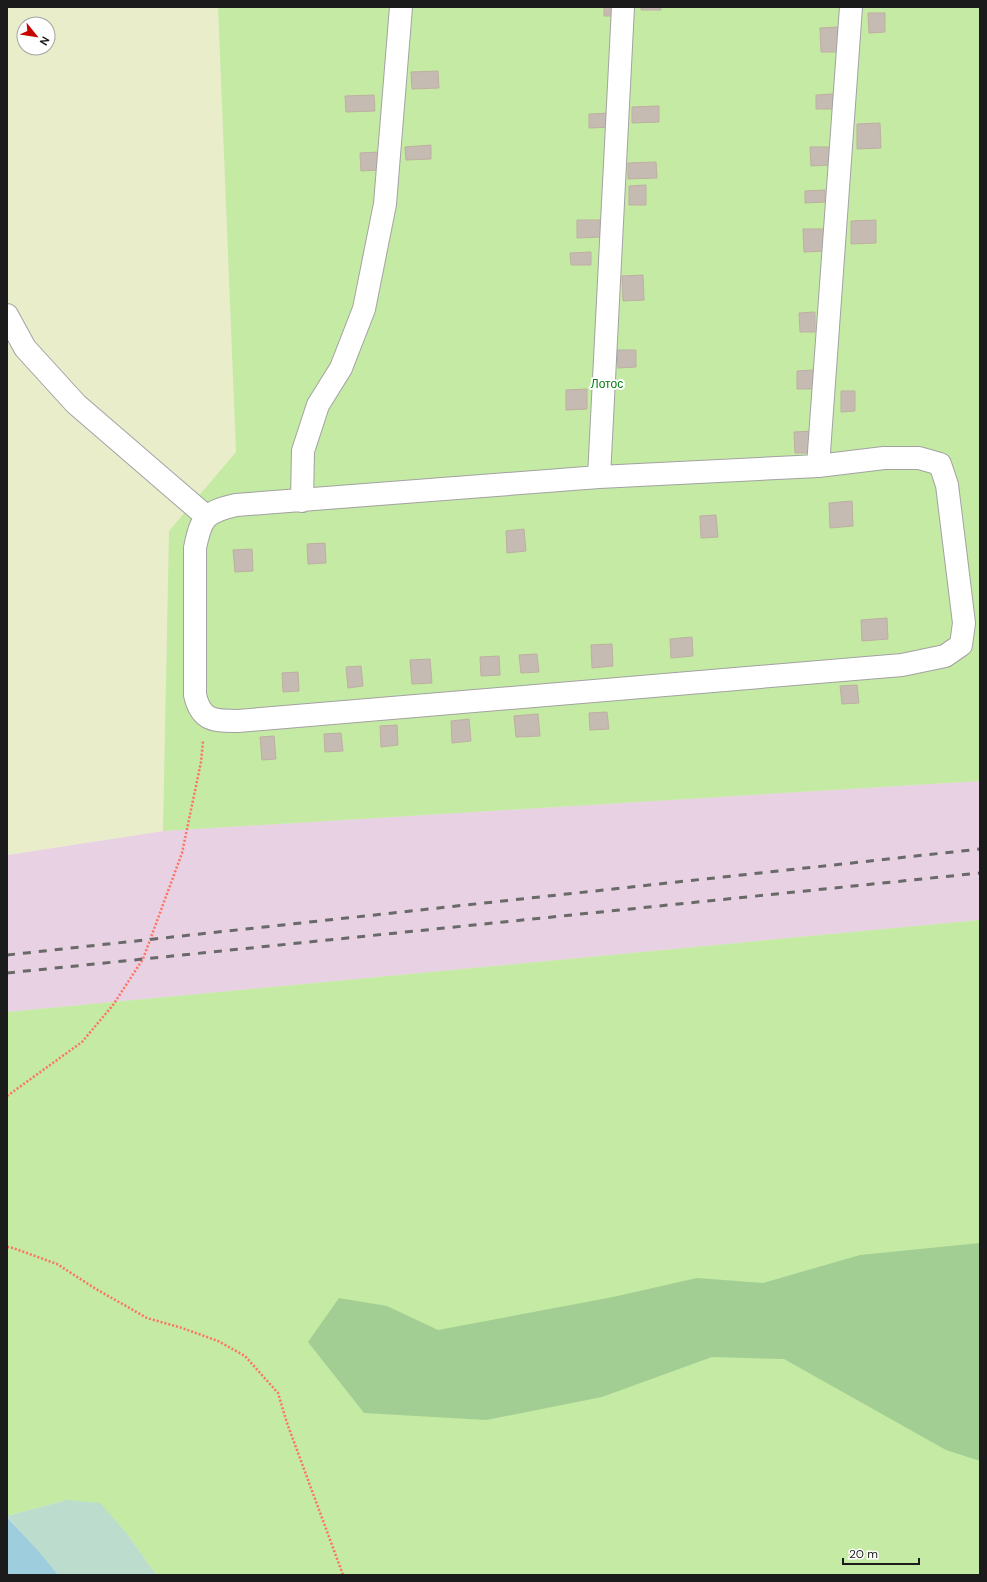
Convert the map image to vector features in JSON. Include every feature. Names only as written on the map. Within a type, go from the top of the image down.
[{"type":"lane","points":[[302,501],[303,451],[318,405],[341,368],[364,309],[384,212],[401,7]]},
{"type":"lane","points":[[599,476],[623,7]]},
{"type":"lane","points":[[818,466],[851,7]]},
{"type":"lane","points":[[7,315],[25,348],[76,404],[207,517]]},
{"type":"lane","points":[[884,458],[919,458],[940,464],[948,485],[964,623],[961,645],[945,656],[924,662],[902,665],[238,721],[219,721],[205,716],[197,706],[195,695],[194,548],[200,526],[207,517],[217,509],[236,505],[302,501],[599,476],[818,466],[884,458]]},
{"type":"path","points":[[7,1096],[82,1042],[113,1005],[142,959],[182,853],[201,762],[205,716]]},
{"type":"path","points":[[7,1247],[57,1264],[96,1289],[147,1318],[182,1328],[218,1341],[245,1356],[278,1393],[287,1423],[343,1575]]},
{"type":"shaded area","points":[[980,781],[980,920],[7,1012],[7,855],[163,831]]},
{"type":"green space","points":[[7,7],[218,7],[236,452],[169,531],[163,831],[7,855]]},
{"type":"green space","name":"Лотос","points":[[218,7],[980,7],[980,781],[163,831],[169,531],[236,452]]},
{"type":"green space","points":[[980,920],[980,1575],[156,1575],[128,1535],[67,1500],[7,1516],[7,1012]]},
{"type":"green space","points":[[980,1243],[980,1461],[946,1450],[784,1359],[712,1357],[602,1397],[486,1420],[364,1413],[308,1342],[339,1298],[387,1306],[438,1330],[613,1297],[697,1278],[763,1283],[860,1255]]},
{"type":"green space","points":[[67,1500],[100,1503],[128,1535],[156,1575],[58,1575],[7,1516]]},
{"type":"water","points":[[7,1517],[40,1553],[58,1575],[7,1575]]},
{"type":"building","points":[[604,7],[618,7],[619,16],[604,16]]},
{"type":"building","points":[[641,7],[661,7],[661,10],[641,10]]},
{"type":"building","points":[[868,13],[885,13],[885,32],[869,33]]},
{"type":"building","points":[[838,27],[839,52],[821,52],[820,28]]},
{"type":"building","points":[[438,71],[439,88],[412,89],[411,72]]},
{"type":"building","points":[[833,94],[833,109],[816,109],[816,95]]},
{"type":"building","points":[[374,95],[375,111],[346,112],[345,96]]},
{"type":"building","points":[[659,106],[659,122],[632,123],[632,107]]},
{"type":"building","points":[[612,113],[612,127],[589,128],[589,114]]},
{"type":"building","points":[[880,123],[881,148],[857,149],[857,124]]},
{"type":"building","points":[[431,145],[431,159],[406,160],[405,147]]},
{"type":"building","points":[[810,147],[831,147],[831,165],[811,166]]},
{"type":"building","points":[[379,152],[379,170],[361,171],[360,153]]},
{"type":"building","points":[[656,162],[657,178],[628,179],[628,163]]},
{"type":"building","points":[[646,185],[646,205],[629,205],[629,186]]},
{"type":"building","points":[[825,190],[825,202],[805,203],[805,191]]},
{"type":"building","points":[[577,220],[600,220],[601,237],[577,238]]},
{"type":"building","points":[[876,220],[876,243],[851,244],[851,221]]},
{"type":"building","points":[[803,229],[824,229],[824,251],[804,252]]},
{"type":"building","points":[[591,252],[591,265],[571,265],[570,253]]},
{"type":"building","points":[[643,275],[644,300],[623,301],[622,276]]},
{"type":"building","points":[[815,312],[815,332],[800,332],[799,313]]},
{"type":"building","points":[[617,350],[636,350],[636,367],[618,368]]},
{"type":"building","points":[[814,370],[814,389],[797,389],[797,371]]},
{"type":"building","points":[[587,389],[587,409],[566,410],[566,390]]},
{"type":"building","points":[[841,391],[855,391],[855,411],[841,412]]},
{"type":"building","points":[[813,431],[813,453],[795,453],[794,432]]},
{"type":"building","points":[[852,501],[853,526],[830,528],[829,503]]},
{"type":"building","points":[[716,515],[718,537],[701,538],[700,516]]},
{"type":"building","points":[[524,529],[526,551],[507,553],[506,531]]},
{"type":"building","points":[[325,543],[326,563],[308,564],[307,544]]},
{"type":"building","points":[[252,549],[253,571],[235,572],[233,550]]},
{"type":"building","points":[[887,618],[888,639],[862,641],[861,620]]},
{"type":"building","points":[[692,637],[693,656],[671,658],[670,639]]},
{"type":"building","points":[[612,644],[613,666],[592,668],[591,645]]},
{"type":"building","points":[[537,654],[539,672],[521,673],[519,655]]},
{"type":"building","points":[[499,656],[500,675],[481,676],[480,657]]},
{"type":"building","points":[[430,659],[432,683],[412,684],[410,660]]},
{"type":"building","points":[[361,666],[363,686],[348,688],[346,667]]},
{"type":"building","points":[[298,672],[299,691],[283,692],[282,673]]},
{"type":"building","points":[[857,685],[859,703],[842,704],[840,686]]},
{"type":"building","points":[[607,712],[609,729],[590,730],[589,713]]},
{"type":"building","points":[[538,714],[540,736],[516,737],[514,716]]},
{"type":"building","points":[[469,719],[471,741],[452,743],[451,721]]},
{"type":"building","points":[[397,725],[398,745],[381,747],[380,726]]},
{"type":"building","points":[[341,733],[343,751],[325,752],[324,734]]},
{"type":"building","points":[[274,736],[276,759],[262,760],[260,737]]},
{"type":"railway","points":[[7,955],[980,849]]},
{"type":"railway","points":[[7,973],[980,873]]}]
